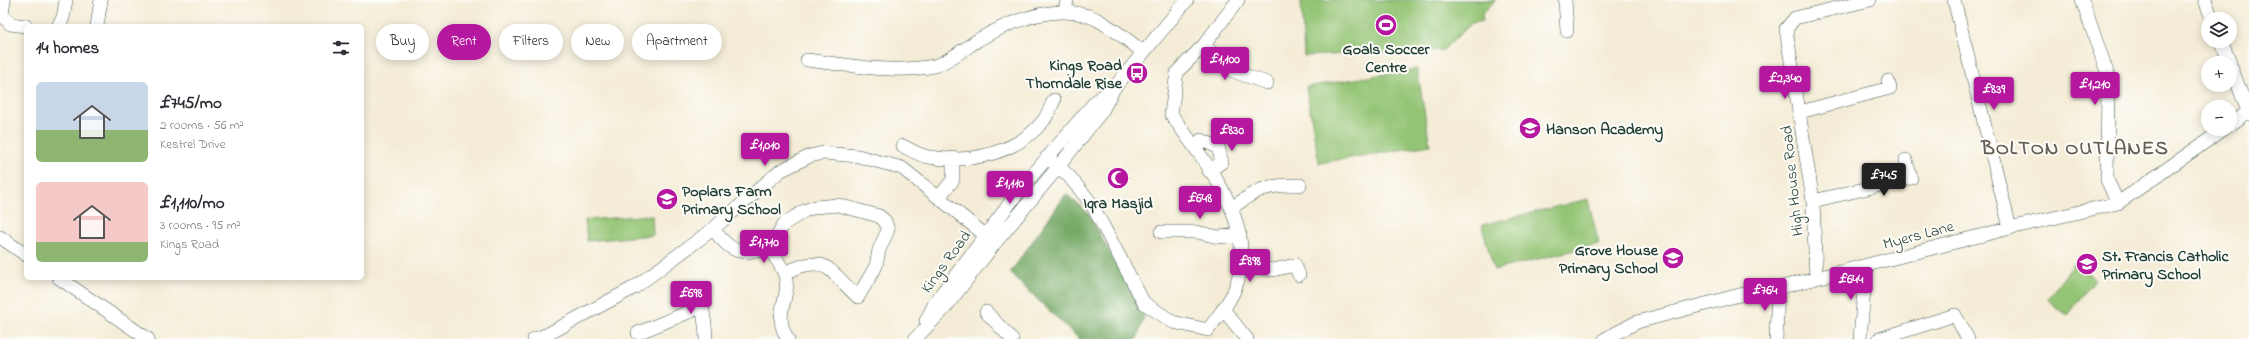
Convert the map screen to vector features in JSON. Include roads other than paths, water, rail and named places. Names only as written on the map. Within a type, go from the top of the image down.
[{"type":"street","points":[[4,0],[2,14],[10,24],[24,26]]},
{"type":"street","points":[[59,24],[63,18],[66,0]]},
{"type":"street","points":[[97,24],[101,0]]},
{"type":"street","name":"Kings Road","points":[[990,239],[1059,166],[1102,111],[1114,88],[1187,0]]},
{"type":"street","points":[[1047,157],[1059,166],[1091,203],[1144,303],[1173,322],[1208,330],[1223,309],[1237,284],[1241,264],[1240,235],[1232,208],[1210,171],[1171,114],[1177,72],[1204,45],[1238,0]]},
{"type":"street","points":[[1565,0],[1566,31]]},
{"type":"street","name":"High House Road","points":[[1816,278],[1813,201],[1786,30],[1795,18],[1870,0]]},
{"type":"street","points":[[1954,0],[2010,228]]},
{"type":"street","points":[[2082,0],[2108,75],[2107,180],[2118,203]]},
{"type":"street","points":[[2205,0],[2209,12]]},
{"type":"street","points":[[807,60],[880,69],[935,66],[1002,26],[1066,6],[1121,34],[1143,52]]},
{"type":"street","points":[[1204,45],[1230,70],[1267,83]]},
{"type":"street","points":[[2237,77],[2245,91],[2249,113],[2237,120]]},
{"type":"street","points":[[1800,112],[1890,88],[1888,81]]},
{"type":"street","name":"Kings Road","points":[[918,335],[945,308],[990,239],[1047,157],[1094,102],[1114,88]]},
{"type":"street","points":[[903,146],[928,157],[953,158],[976,156],[1004,150],[1029,135],[1045,119],[1054,100]]},
{"type":"street","name":"Myers Lane","points":[[1605,339],[1638,322],[1751,292],[1778,288],[2010,228],[2118,203],[2214,136]]},
{"type":"street","points":[[1201,140],[1218,147],[1222,162],[1210,171]]},
{"type":"street","points":[[534,339],[551,337],[635,287],[713,229],[780,171],[810,156],[823,154],[858,156],[902,168],[990,239]]},
{"type":"street","points":[[939,197],[953,180],[953,158]]},
{"type":"street","points":[[1813,201],[1911,178],[1906,160]]},
{"type":"street","points":[[1232,208],[1251,193],[1277,184],[1300,185]]},
{"type":"street","points":[[769,249],[784,224],[804,211],[815,207],[838,205],[879,216],[885,221],[888,230],[879,250],[876,266],[858,297],[830,270],[819,263],[803,264],[785,273]]},
{"type":"street","points":[[713,229],[726,246],[736,250],[747,252],[769,249]]},
{"type":"street","points":[[1160,232],[1198,232],[1218,237],[1240,235]]},
{"type":"street","points":[[0,237],[24,254]]},
{"type":"street","points":[[769,249],[785,273],[786,289],[780,314],[785,335]]},
{"type":"street","points":[[1241,264],[1273,270],[1295,265],[1299,275]]},
{"type":"street","points":[[1860,339],[1866,265]]},
{"type":"street","points":[[62,280],[148,339]]},
{"type":"street","points":[[1776,339],[1778,288]]},
{"type":"street","points":[[701,290],[701,307],[706,318],[706,339]]},
{"type":"street","points":[[638,333],[701,307]]},
{"type":"street","points":[[1223,309],[1247,339]]},
{"type":"street","points":[[986,312],[1012,339]]},
{"type":"street","points":[[1879,339],[1955,315],[1968,339]]},
{"type":"place","name":"Goals Soccer Centre","points":[[1386,25]]},
{"type":"place","name":"Kings Road Thorndale Rise","points":[[1137,73]]},
{"type":"place","name":"Hanson Academy","points":[[1530,128]]},
{"type":"place","name":"Iqra Masjid","points":[[1118,178]]},
{"type":"place","name":"Poplars Farm Primary School","points":[[667,199]]},
{"type":"place","name":"Grove House Primary School","points":[[1673,258]]},
{"type":"place","name":"St. Francis Catholic Primary School","points":[[2087,264]]},
{"type":"district","name":"BOLTON OUTLANES","points":[[2075,147]]}]
